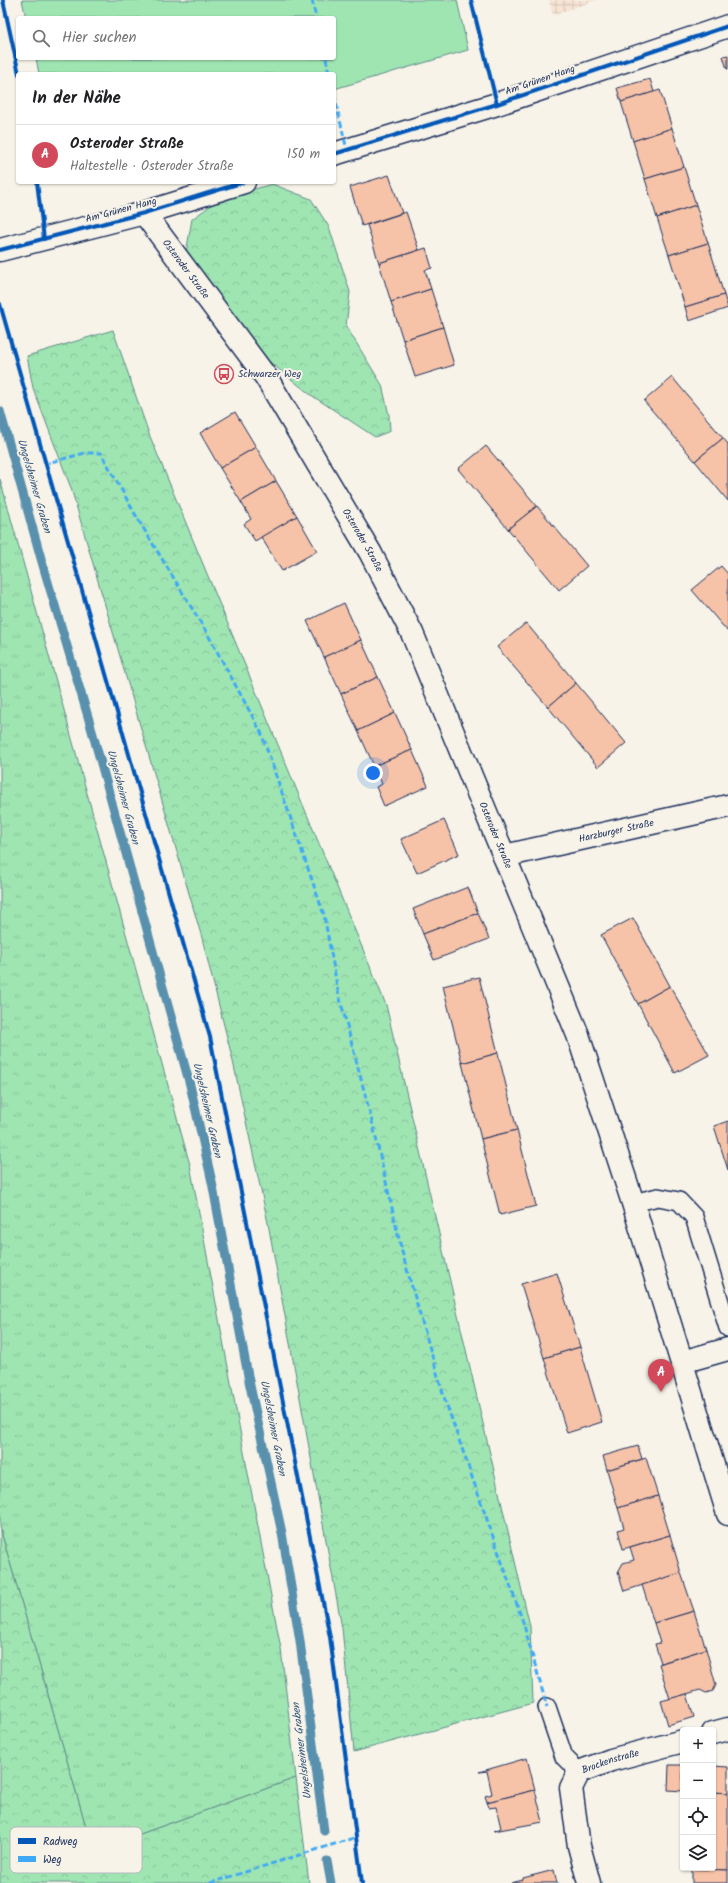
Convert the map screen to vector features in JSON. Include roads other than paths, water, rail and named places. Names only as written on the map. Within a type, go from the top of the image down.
[{"type":"street","name":"Am Grünen Hang","points":[[336,153],[496,104],[728,26]]},
{"type":"street","name":"Am Grünen Hang","points":[[0,250],[144,213],[238,184]]},
{"type":"street","name":"Osteroder Straße","points":[[144,213],[266,377],[370,552],[412,633],[578,1035],[633,1203],[728,1514]]},
{"type":"street","name":"Harzburger Straße","points":[[504,856],[728,806]]},
{"type":"street","points":[[682,1362],[728,1349]]},
{"type":"street","points":[[716,1732],[728,1729]]},
{"type":"street","name":"Brockenstraße","points":[[588,1883],[579,1846],[571,1788],[579,1772],[611,1760],[680,1742]]},
{"type":"lane","points":[[633,1203],[658,1197],[679,1201],[694,1217],[728,1328]]},
{"type":"lane","points":[[547,1707],[564,1757],[579,1772]]},
{"type":"waterway","name":"Ungelsheimer Graben","points":[[0,411],[42,562],[89,720],[190,1085],[212,1182],[249,1381],[282,1533],[300,1641],[324,1831]]},
{"type":"waterway","name":"Ungelsheimer Graben","points":[[327,1861],[331,1883]]},
{"type":"place","name":"Schwarzer Weg","points":[[224,374]]},
{"type":"place","name":"Osteroder Straße","points":[[661,1392]]}]
